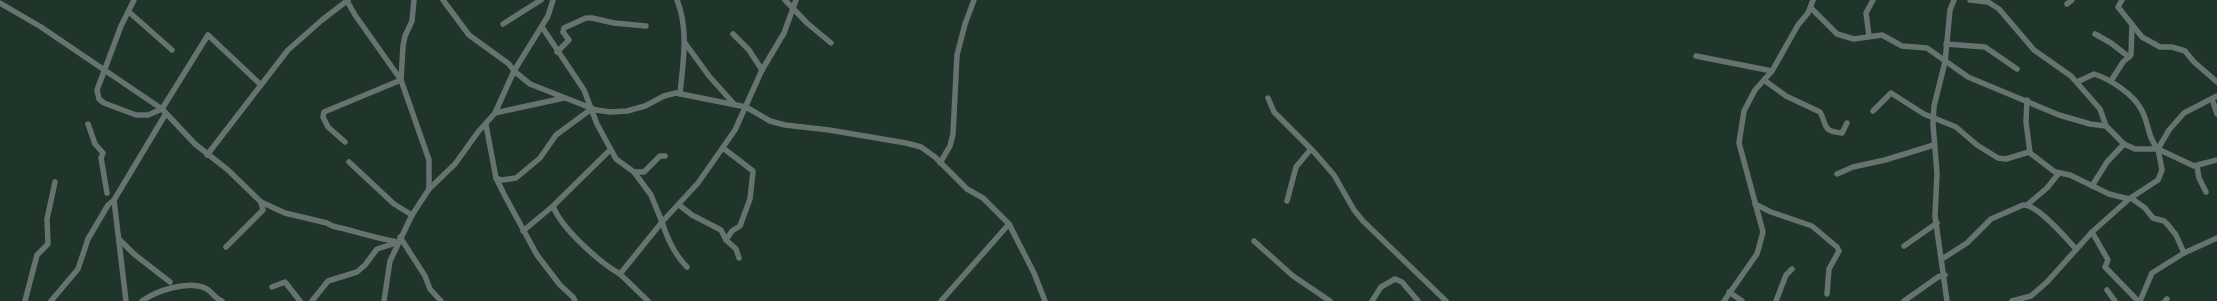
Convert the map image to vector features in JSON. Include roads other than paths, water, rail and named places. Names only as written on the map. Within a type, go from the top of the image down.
[{"type":"street","points":[[134,0],[109,55],[97,94],[104,103],[136,115],[164,112]]},
{"type":"street","points":[[207,155],[260,84],[288,50],[305,34],[348,0],[355,15],[401,80],[429,160],[429,189]]},
{"type":"street","points":[[401,80],[404,41],[412,21],[414,0]]},
{"type":"street","points":[[503,24],[541,0]]},
{"type":"street","points":[[384,301],[390,261],[412,215],[429,189],[455,164],[478,132],[486,125],[495,113],[514,71],[548,16],[553,0]]},
{"type":"street","points":[[677,0],[683,15],[685,43],[680,94]]},
{"type":"street","points":[[785,0],[807,23],[831,43]]},
{"type":"street","points":[[620,274],[629,265],[642,244],[698,183],[736,130],[762,70],[784,33],[792,7],[796,0]]},
{"type":"street","points":[[940,163],[950,146],[953,134],[957,55],[965,24],[974,0]]},
{"type":"street","points":[[1724,301],[1729,292],[1750,267],[1762,241],[1762,226],[1741,153],[1740,135],[1744,110],[1753,94],[1772,71],[1792,35],[1811,8],[1813,0]]},
{"type":"street","points":[[1870,36],[1866,13],[1873,0]]},
{"type":"street","points":[[1947,301],[1945,275],[1935,216],[1937,173],[1933,117],[1945,62],[1950,10],[1954,0]]},
{"type":"street","points":[[1971,0],[1988,2],[1999,9],[2034,50],[2077,82],[2100,109],[2106,126],[2124,144],[2139,150],[2158,149],[2192,166],[2217,160]]},
{"type":"street","points":[[2067,4],[2072,0]]},
{"type":"street","points":[[2122,0],[2118,5],[2132,26],[2142,37],[2159,46],[2172,47],[2185,51],[2194,62],[2217,82]]},
{"type":"street","points":[[445,1],[469,35],[509,64],[514,71],[530,84],[590,109],[602,112],[627,111],[645,106],[670,94],[680,94],[746,107],[770,121],[786,125],[829,130],[916,146],[929,152],[967,189],[983,198],[1009,224],[1034,273],[1045,301]]},
{"type":"street","points":[[0,3],[41,27],[164,112],[207,155],[228,170],[261,202],[285,213],[327,223],[333,227],[345,229],[373,238],[399,240],[425,276],[430,289],[441,301]]},
{"type":"street","points":[[1811,8],[1837,34],[1854,39],[1882,35],[1902,46],[1927,48],[1934,51],[1945,62],[1968,77],[2027,100],[2062,116],[2090,124],[2106,126]]},
{"type":"street","points":[[129,12],[172,50]]},
{"type":"street","points":[[557,52],[569,40],[563,32],[564,28],[586,18],[614,23],[646,26]]},
{"type":"street","points":[[2111,81],[2131,53],[2132,26]]},
{"type":"street","points":[[542,27],[557,52],[584,90],[590,109],[610,150],[621,164],[634,172],[651,195],[665,233],[679,258],[687,267]]},
{"type":"street","points":[[733,34],[749,50],[762,70]]},
{"type":"street","points":[[2095,34],[2112,43],[2129,57]]},
{"type":"street","points":[[51,301],[78,269],[88,239],[108,205],[114,200],[207,35],[210,36],[260,84]]},
{"type":"street","points":[[685,43],[709,76],[734,104]]},
{"type":"street","points":[[1946,44],[1985,47],[2017,69]]},
{"type":"street","points":[[1696,56],[1772,71]]},
{"type":"street","points":[[2012,301],[2031,296],[2047,282],[2075,248],[2092,232],[2130,199],[2160,177],[2162,163],[2158,149],[2151,140],[2141,109],[2111,81],[2094,74],[2077,82]]},
{"type":"street","points":[[345,142],[328,127],[323,117],[324,112],[401,80]]},
{"type":"street","points":[[1764,80],[1786,96],[1820,112],[1823,124],[1831,131],[1842,133],[1847,123]]},
{"type":"street","points":[[1873,110],[1891,92],[1924,114],[1956,127],[1977,145],[1998,158],[2006,159],[2029,152]]},
{"type":"street","points":[[495,113],[564,98]]},
{"type":"street","points":[[1268,98],[1274,112],[1311,149],[1341,185],[1354,210],[1363,221],[1446,301]]},
{"type":"street","points":[[2158,149],[2168,130],[2179,117],[2215,98],[2217,114]]},
{"type":"street","points":[[2027,100],[2026,122],[2029,152],[2053,171],[2072,176],[2109,194],[2130,199],[2145,208],[2153,218],[2168,225],[2176,235],[2184,254]]},
{"type":"street","points":[[496,178],[502,180],[516,178],[540,158],[556,135],[590,109]]},
{"type":"street","points":[[88,124],[95,144],[103,153],[101,158],[107,193]]},
{"type":"street","points":[[486,125],[496,178],[523,231],[555,279],[574,299],[578,301]]},
{"type":"street","points":[[2092,186],[2110,158],[2124,144]]},
{"type":"street","points":[[1837,174],[1853,167],[1884,160],[1934,145]]},
{"type":"street","points":[[723,148],[750,168],[753,175],[750,199],[740,226],[732,231],[726,240]]},
{"type":"street","points":[[1287,201],[1296,167],[1311,149]]},
{"type":"street","points":[[523,231],[553,206],[610,150]]},
{"type":"street","points":[[634,172],[644,172],[660,156],[665,156]]},
{"type":"street","points":[[349,162],[394,204],[412,215]]},
{"type":"street","points":[[2197,166],[2199,178],[2206,192]]},
{"type":"street","points":[[2027,205],[2050,186],[2058,173]]},
{"type":"street","points":[[25,301],[37,255],[48,244],[47,219],[55,182]]},
{"type":"street","points":[[114,200],[126,301]]},
{"type":"street","points":[[226,247],[262,210],[261,202]]},
{"type":"street","points":[[1755,204],[1771,212],[1812,226],[1837,246],[1839,251],[1828,273],[1827,294]]},
{"type":"street","points":[[679,205],[692,215],[718,228],[726,240],[736,249],[739,258]]},
{"type":"street","points":[[1942,259],[1966,243],[1991,219],[2020,205],[2027,205],[2055,226],[2075,248]]},
{"type":"street","points":[[553,206],[562,221],[584,246],[620,274],[648,301]]},
{"type":"street","points":[[1904,246],[1937,223]]},
{"type":"street","points":[[941,301],[1009,224]]},
{"type":"street","points":[[2092,232],[2108,261],[2104,267],[2139,301],[2152,273],[2184,254],[2217,238]]},
{"type":"street","points":[[119,239],[134,254],[170,282]]},
{"type":"street","points":[[312,301],[328,281],[357,272],[365,265],[377,249],[399,240]]},
{"type":"street","points":[[1254,242],[1293,276],[1330,301]]},
{"type":"street","points":[[1776,301],[1786,275],[1792,269]]},
{"type":"street","points":[[1904,301],[1938,277],[1945,275]]},
{"type":"street","points":[[1372,301],[1381,287],[1395,279],[1402,282],[1418,301]]},
{"type":"street","points":[[272,287],[285,282],[300,301]]},
{"type":"street","points":[[142,301],[162,291],[183,286],[206,288],[222,301]]},
{"type":"street","points":[[2107,290],[2115,301]]},
{"type":"street","points":[[1729,292],[1742,301]]}]
